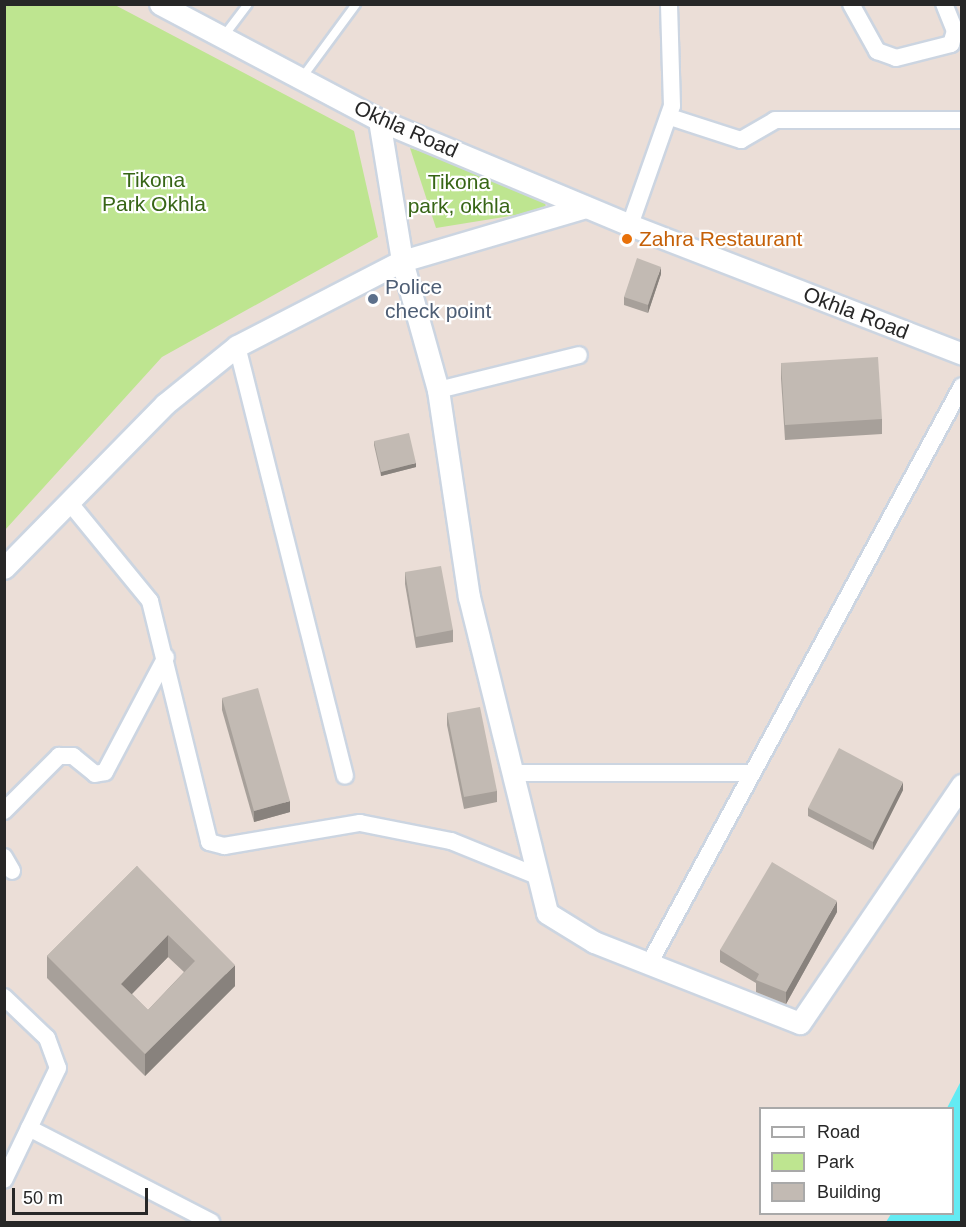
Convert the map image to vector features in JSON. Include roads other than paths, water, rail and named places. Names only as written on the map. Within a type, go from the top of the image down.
[{"type":"street","name":"Okhla Road","points":[[160,4],[379,120],[585,207],[962,354]]},
{"type":"street","points":[[630,225],[670,117],[669,4]]},
{"type":"street","points":[[851,4],[877,51],[896,58],[951,44],[955,31],[944,4]]},
{"type":"street","points":[[670,117],[741,140],[775,120],[962,120]]},
{"type":"street","points":[[379,120],[402,261],[438,390],[469,597],[537,876],[553,919],[649,964],[800,1023],[962,785]]},
{"type":"street","points":[[4,568],[173,396],[237,346],[402,261],[585,207]]},
{"type":"street","points":[[237,346],[345,776]]},
{"type":"street","points":[[438,390],[579,356]]},
{"type":"street","points":[[649,964],[750,773],[962,386]]},
{"type":"street","points":[[69,502],[139,583],[159,624],[209,842],[224,846],[360,823],[451,841],[537,876]]},
{"type":"street","points":[[4,811],[59,756],[73,756],[95,774],[105,772],[166,657]]},
{"type":"street","points":[[512,773],[750,773]]},
{"type":"street","points":[[4,997],[47,1038],[58,1068],[4,1180]]},
{"type":"street","points":[[30,1128],[211,1222]]},
{"type":"lane","points":[[223,37],[248,4]]},
{"type":"lane","points":[[301,79],[356,4]]},
{"type":"water","points":[[961,1081],[961,1222],[886,1222],[890,1215],[954,1215],[954,1107],[948,1107]]},
{"type":"place","name":"Zahra Restaurant","points":[[627,239]]},
{"type":"place","name":"Police check point","points":[[373,299]]},
{"type":"park label","name":"Tikona Park Okhla","points":[[154,192]]},
{"type":"park label","name":"Tikona park, okhla","points":[[459,194]]}]
